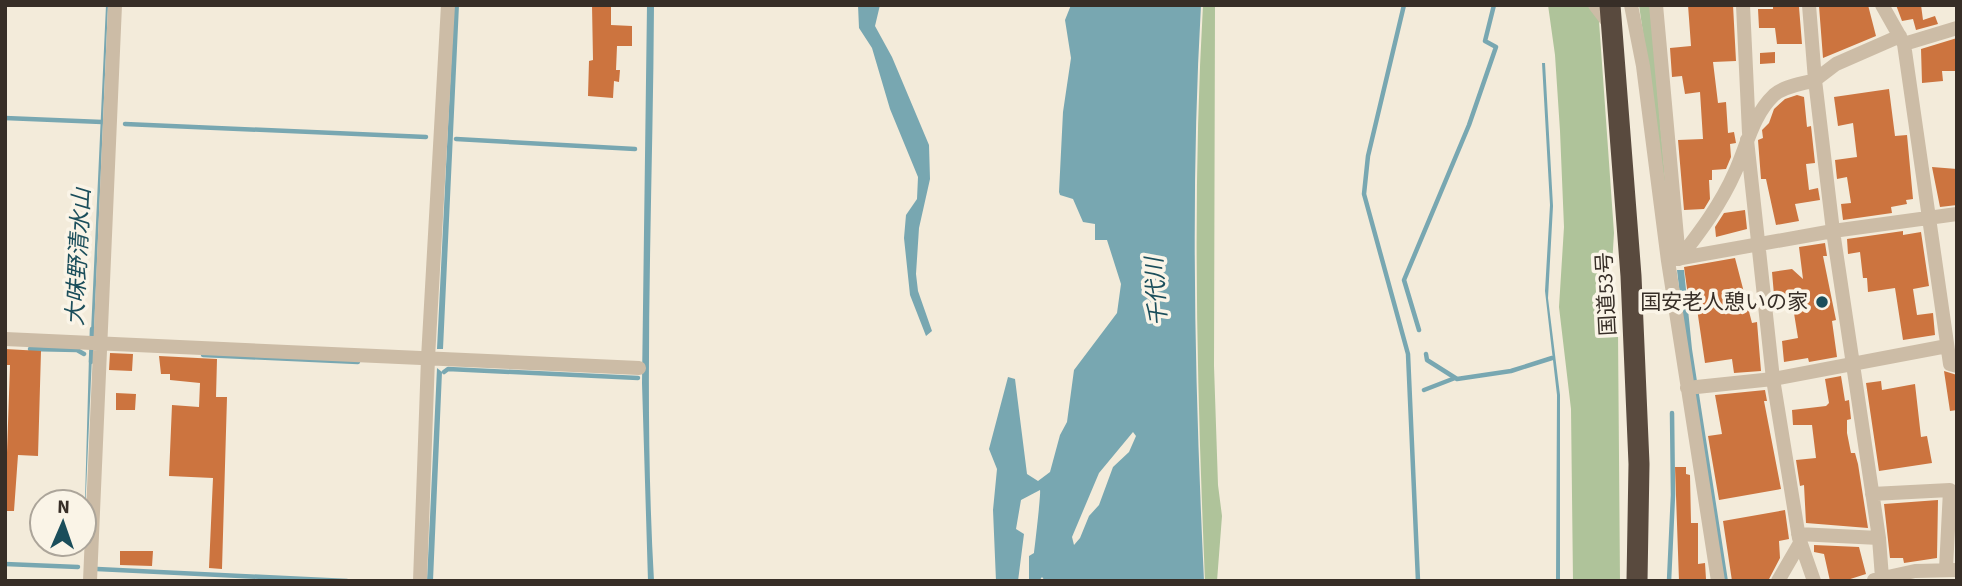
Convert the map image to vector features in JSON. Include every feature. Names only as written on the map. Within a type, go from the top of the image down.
[{"type":"highway","name":"国道53号","points":[[1610,15],[1631,276],[1639,464],[1637,581]]},
{"type":"street","points":[[90,581],[115,5]]},
{"type":"street","points":[[420,581],[428,358],[448,5]]},
{"type":"street","points":[[1595,5],[1610,15]]},
{"type":"street","points":[[1631,5],[1673,260]]},
{"type":"street","points":[[1656,5],[1673,260],[1687,388],[1718,581]]},
{"type":"street","points":[[1743,5],[1748,137],[1757,245],[1773,379],[1799,539],[1814,581]]},
{"type":"street","points":[[1809,5],[1833,231],[1872,494],[1879,538],[1877,579],[1915,570],[1951,570],[1950,490],[1872,494]]},
{"type":"street","points":[[1882,5],[1902,40],[1950,364],[1957,366]]},
{"type":"street","points":[[1673,260],[1711,215],[1736,171],[1759,114],[1776,93],[1815,80],[1836,64],[1902,40],[1957,28]]},
{"type":"street","points":[[1673,260],[1833,231],[1957,214]]},
{"type":"street","points":[[5,340],[639,368]]},
{"type":"street","points":[[1687,388],[1773,379],[1947,346]]},
{"type":"street","points":[[1799,539],[1879,538]]},
{"type":"street","points":[[1778,581],[1799,539]]},
{"type":"green space","points":[[1203,5],[1215,5],[1214,366],[1218,485],[1222,516],[1217,581],[1205,581],[1198,365],[1198,149]]},
{"type":"green space","points":[[1548,5],[1591,5],[1599,21],[1614,233],[1611,282],[1618,332],[1620,581],[1573,581],[1571,409],[1559,307],[1564,227],[1560,131],[1555,55]]},
{"type":"green space","points":[[1639,5],[1650,5],[1667,200]]},
{"type":"water","points":[[106,5],[94,332],[91,332]]},
{"type":"water","points":[[454,5],[459,5],[443,349],[437,349]]},
{"type":"water","points":[[647,5],[654,5],[649,437],[654,581],[648,581],[642,383]]},
{"type":"water","points":[[858,5],[880,5],[875,26],[892,57],[929,145],[930,179],[919,228],[916,274],[918,291],[932,331],[926,336],[910,295],[904,238],[906,215],[917,199],[918,177],[890,109],[872,48],[859,28]]},
{"type":"water","name":"千代川","points":[[1071,5],[1201,5],[1195,293],[1204,581],[1045,581],[1042,577],[1039,581],[1029,581],[1029,556],[1034,553],[1040,490],[1021,500],[1016,529],[1024,534],[1018,581],[996,581],[993,510],[997,469],[989,449],[1008,377],[1015,379],[1027,474],[1038,481],[1050,472],[1060,435],[1067,422],[1074,370],[1117,313],[1121,284],[1107,240],[1095,240],[1095,224],[1083,222],[1073,199],[1060,195],[1059,192],[1063,112],[1071,58],[1065,20]],"holes":[[[1133,432],[1136,436],[1129,452],[1113,467],[1099,505],[1089,516],[1080,538],[1074,545],[1072,537],[1099,473]]]},
{"type":"water","points":[[1542,63],[1545,63],[1553,206],[1548,298],[1560,395],[1560,581],[1556,581],[1557,395],[1545,291],[1550,205]]},
{"type":"water","points":[[1677,270],[1684,270],[1692,349],[1728,581],[1722,581],[1687,356]]},
{"type":"water","points":[[89,356],[92,356],[86,488]]},
{"type":"water","points":[[437,368],[442,372],[433,581],[427,581]]},
{"type":"building","points":[[592,5],[611,5],[611,25],[632,26],[632,46],[617,46],[616,70],[620,70],[619,82],[614,81],[613,98],[588,96],[589,61],[593,60]]},
{"type":"building","points":[[1688,5],[1733,5],[1736,61],[1713,62],[1718,103],[1726,102],[1728,133],[1734,132],[1736,143],[1730,144],[1731,157],[1726,169],[1712,170],[1712,180],[1709,180],[1710,199],[1704,209],[1684,210],[1678,140],[1703,139],[1700,92],[1685,94],[1682,76],[1672,77],[1670,48],[1691,46]]},
{"type":"building","points":[[1773,5],[1799,7],[1802,44],[1777,44],[1775,28],[1759,28],[1758,9],[1773,9]]},
{"type":"building","points":[[1868,5],[1876,36],[1823,58],[1819,6]]},
{"type":"building","points":[[1896,5],[1921,5],[1923,20],[1935,16],[1938,24],[1916,30],[1913,19],[1902,21]]},
{"type":"building","points":[[1957,38],[1956,71],[1942,71],[1943,81],[1922,83],[1921,49]]},
{"type":"building","points":[[1775,52],[1775,63],[1760,64],[1760,53]]},
{"type":"building","points":[[1889,89],[1895,136],[1907,135],[1913,199],[1906,200],[1907,204],[1891,207],[1892,213],[1843,220],[1841,204],[1851,203],[1847,177],[1837,179],[1835,160],[1857,157],[1853,123],[1838,126],[1834,97]]},
{"type":"building","points":[[1797,95],[1804,97],[1807,127],[1811,126],[1815,163],[1806,164],[1809,190],[1818,188],[1820,200],[1795,204],[1799,221],[1776,225],[1766,179],[1761,179],[1758,140],[1763,138],[1762,130],[1769,123],[1774,109],[1785,99]]},
{"type":"building","points":[[1932,167],[1957,169],[1957,205],[1940,207]]},
{"type":"building","points":[[1745,210],[1747,229],[1716,237],[1715,227],[1724,213]]},
{"type":"building","points":[[1903,231],[1903,235],[1921,232],[1929,286],[1913,289],[1917,315],[1933,313],[1935,335],[1903,340],[1895,288],[1868,292],[1867,278],[1863,278],[1860,252],[1848,254],[1847,239]]},
{"type":"building","points":[[1825,243],[1827,256],[1823,256],[1836,320],[1832,321],[1837,357],[1809,362],[1808,358],[1784,362],[1782,341],[1798,338],[1793,307],[1783,308],[1781,294],[1774,295],[1772,272],[1792,269],[1803,279],[1799,247]]},
{"type":"building","points":[[1735,258],[1752,323],[1757,322],[1761,371],[1734,373],[1732,359],[1705,363],[1696,302],[1689,303],[1684,267]]},
{"type":"building","points":[[5,349],[41,351],[38,456],[18,455],[14,511],[5,511],[10,365],[5,365]]},
{"type":"building","points":[[110,353],[133,354],[132,371],[109,370]]},
{"type":"building","points":[[159,356],[217,359],[216,397],[227,397],[222,569],[209,568],[213,478],[169,476],[172,405],[199,407],[200,383],[170,380],[170,374],[161,374]]},
{"type":"building","points":[[1944,371],[1957,375],[1957,410],[1950,411]]},
{"type":"building","points":[[1841,376],[1845,401],[1849,400],[1851,419],[1847,420],[1847,433],[1851,453],[1855,453],[1858,464],[1868,528],[1806,523],[1804,485],[1800,486],[1796,460],[1816,458],[1812,425],[1793,425],[1792,410],[1826,406],[1829,403],[1825,379]]},
{"type":"building","points":[[1881,381],[1882,390],[1915,384],[1921,437],[1927,436],[1932,463],[1879,471],[1866,383]]},
{"type":"building","points":[[1765,390],[1767,401],[1764,401],[1781,489],[1719,500],[1708,436],[1722,434],[1715,395]]},
{"type":"building","points":[[116,393],[136,394],[135,410],[116,410]]},
{"type":"building","points":[[1675,467],[1686,467],[1686,474],[1690,475],[1691,523],[1698,523],[1698,564],[1705,563],[1706,579],[1679,581]]},
{"type":"building","points":[[1938,500],[1937,558],[1904,563],[1903,558],[1890,558],[1884,504]]},
{"type":"building","points":[[1785,510],[1789,539],[1779,541],[1780,558],[1768,581],[1732,581],[1723,521]]},
{"type":"building","points":[[1814,545],[1859,547],[1866,574],[1844,581],[1830,581],[1824,554],[1814,552]]},
{"type":"building","points":[[120,551],[153,551],[152,566],[120,565]]},
{"type":"waterway","points":[[1404,5],[1368,156],[1364,194],[1408,354],[1418,581]]},
{"type":"waterway","points":[[1419,330],[1404,280],[1469,125],[1496,47],[1485,41],[1494,5]]},
{"type":"waterway","points":[[5,118],[102,122]]},
{"type":"waterway","points":[[125,124],[426,137]]},
{"type":"waterway","points":[[456,139],[635,149]]},
{"type":"waterway","name":"大味野清水山","points":[[91,362],[92,329]]},
{"type":"waterway","points":[[30,349],[77,350],[84,354]]},
{"type":"waterway","points":[[1426,354],[1427,360],[1457,379],[1511,371],[1552,358]]},
{"type":"waterway","points":[[203,355],[358,362]]},
{"type":"waterway","points":[[444,372],[448,369],[638,378]]},
{"type":"waterway","points":[[1424,390],[1455,378]]},
{"type":"waterway","points":[[1669,581],[1673,495],[1672,413]]},
{"type":"waterway","points":[[5,564],[78,567]]},
{"type":"waterway","points":[[97,569],[347,581]]},
{"type":"place","name":"国安老人憩いの家","points":[[1822,302]]}]
